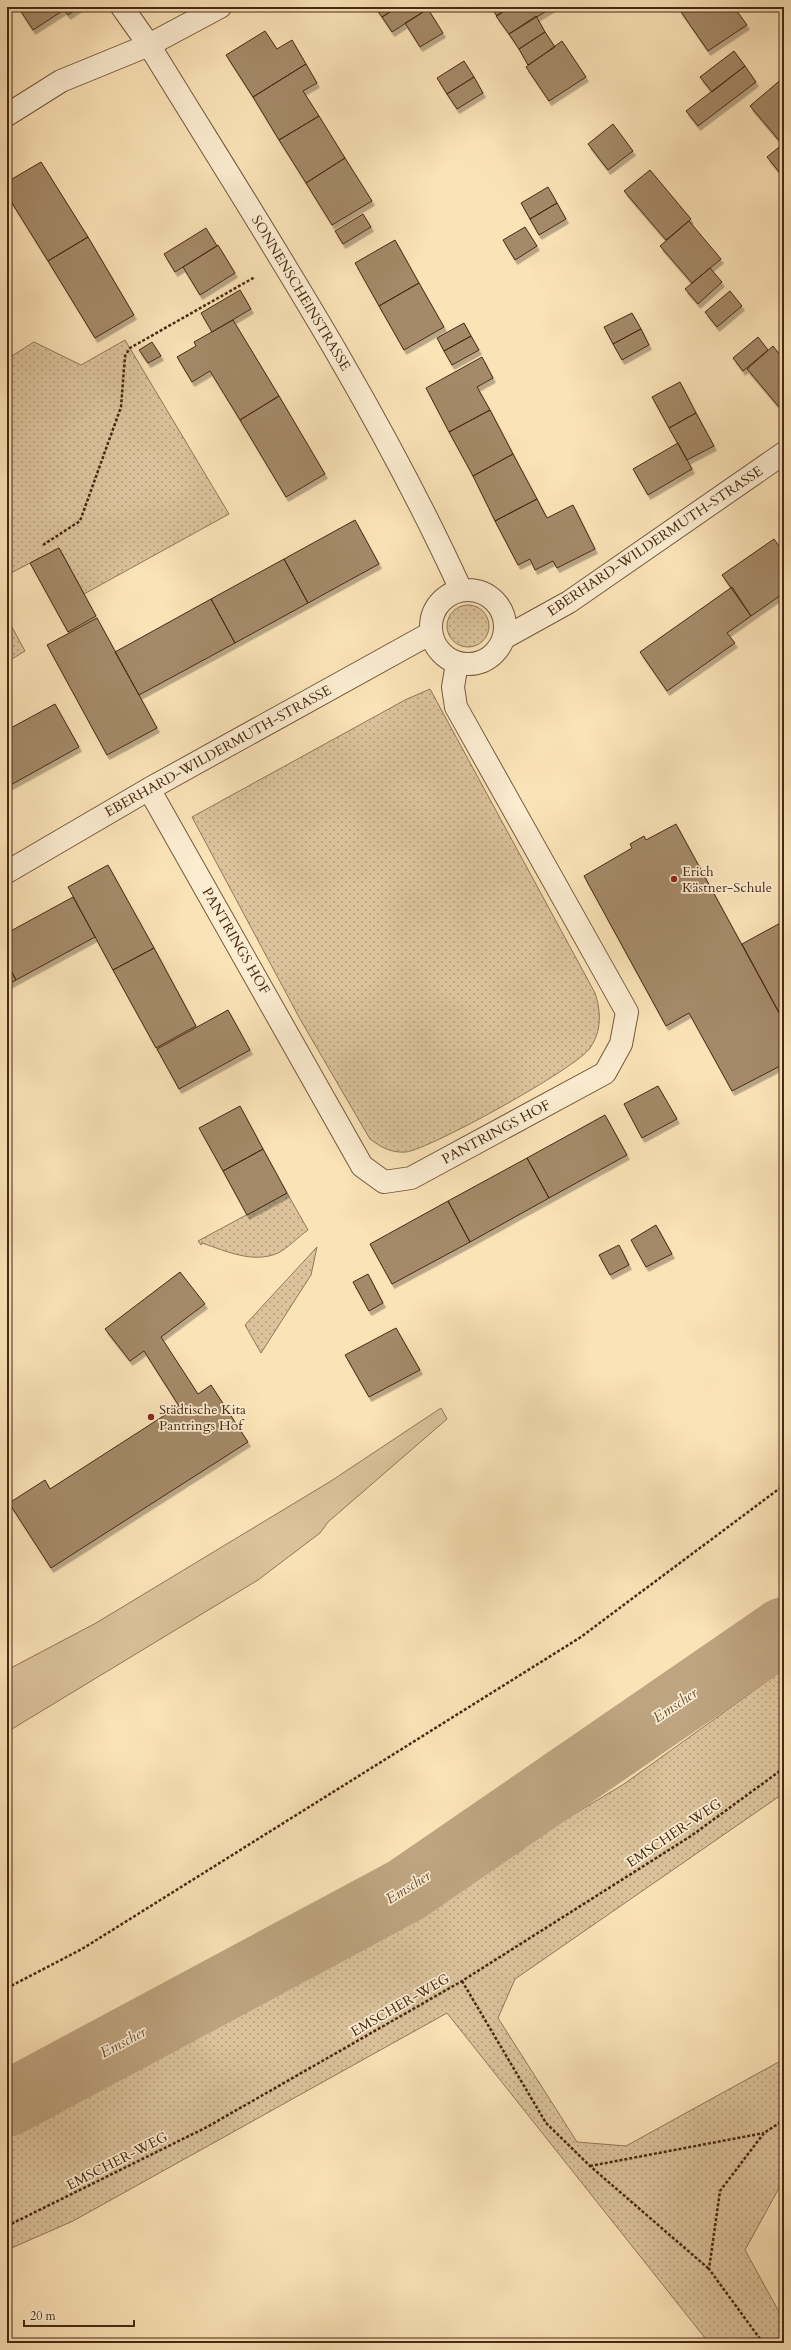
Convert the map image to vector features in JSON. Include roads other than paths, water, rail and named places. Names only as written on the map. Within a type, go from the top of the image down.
[{"type":"street","name":"SONNENSCHEINSTRASSE","points":[[122,7],[149,45],[344,362],[431,523],[461,590]]},
{"type":"street","points":[[7,115],[61,81],[149,45],[220,7]]},
{"type":"street","name":"EBERHARD-WILDERMUTH-STRASSE","points":[[504,638],[568,602],[784,453]]},
{"type":"street","points":[[461,590],[480,591],[496,602],[505,618],[504,638],[494,654],[476,663],[457,663],[440,651],[431,633],[431,618],[437,605],[448,595],[461,590]]},
{"type":"street","name":"EBERHARD-WILDERMUTH-STRASSE","points":[[7,872],[149,789],[431,633]]},
{"type":"street","name":"PANTRINGS HOF","points":[[149,789],[362,1166],[384,1182],[411,1178],[605,1073],[621,1044],[626,1012],[456,707],[453,687],[457,663]]},
{"type":"waterway","name":"Emscher","points":[[7,2104],[406,1890],[784,1630]]},
{"type":"place","name":"Erich Kästner-Schule","points":[[674,879]]},
{"type":"place","name":"Städtische Kita Pantrings Hof","points":[[151,1417]]}]
